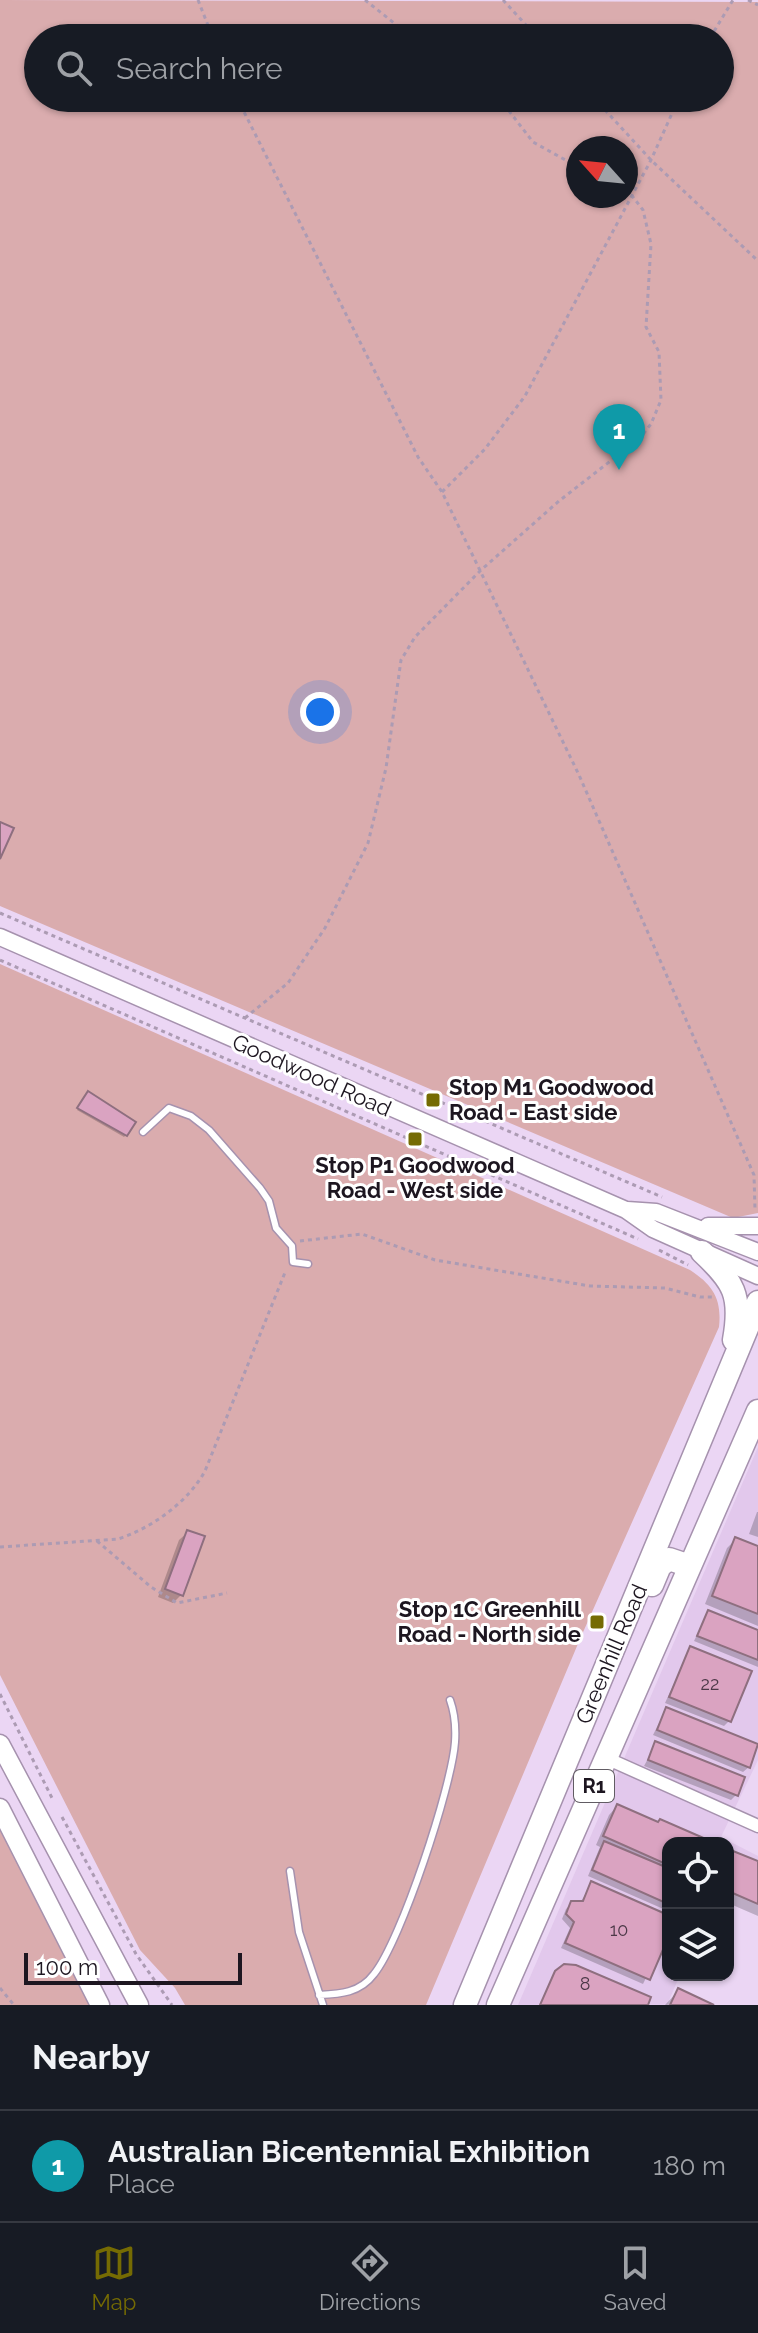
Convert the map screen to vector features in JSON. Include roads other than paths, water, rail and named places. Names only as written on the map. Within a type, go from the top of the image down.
[{"type":"highway","points":[[697,1260],[730,1278],[735,1290],[738,1310],[727,1377]]},
{"type":"highway","name":"Greenhill Road","points":[[465,2005],[758,1302]]},
{"type":"highway","name":"Greenhill Road","points":[[498,2005],[758,1411]]},
{"type":"highway","points":[[621,1630],[644,1602],[660,1566],[669,1559],[690,1566]]},
{"type":"highway","points":[[503,1915],[515,1920],[523,1912],[540,1874],[564,1854]]},
{"type":"main road","name":"Goodwood Road","points":[[0,937],[626,1210],[697,1260],[758,1276]]},
{"type":"main road","name":"Goodwood Road","points":[[626,1210],[656,1212],[758,1252]]},
{"type":"main road","points":[[690,1225],[734,1229],[758,1226]]},
{"type":"main road","points":[[0,1744],[139,2005]]},
{"type":"main road","points":[[0,1808],[100,2005]]},
{"type":"main road","points":[[11,1831],[38,1816]]},
{"type":"street","points":[[606,1758],[758,1826]]},
{"type":"lane","points":[[143,1132],[169,1108],[191,1116],[209,1130],[269,1201],[276,1228],[292,1246],[293,1262],[308,1264]]},
{"type":"lane","points":[[319,1995],[348,1994],[374,1975],[396,1933],[434,1828],[455,1745],[455,1713],[450,1700]]},
{"type":"lane","points":[[290,1871],[299,1932],[323,2005]]},
{"type":"place","name":"Australian Bicentennial Exhibition","points":[[619,470]]},
{"type":"place","name":"Stop M1 Goodwood Road - East side","points":[[433,1100]]},
{"type":"place","name":"Stop P1 Goodwood Road - West side","points":[[415,1139]]},
{"type":"place","name":"Stop 1C Greenhill Road - North side","points":[[597,1622]]}]
